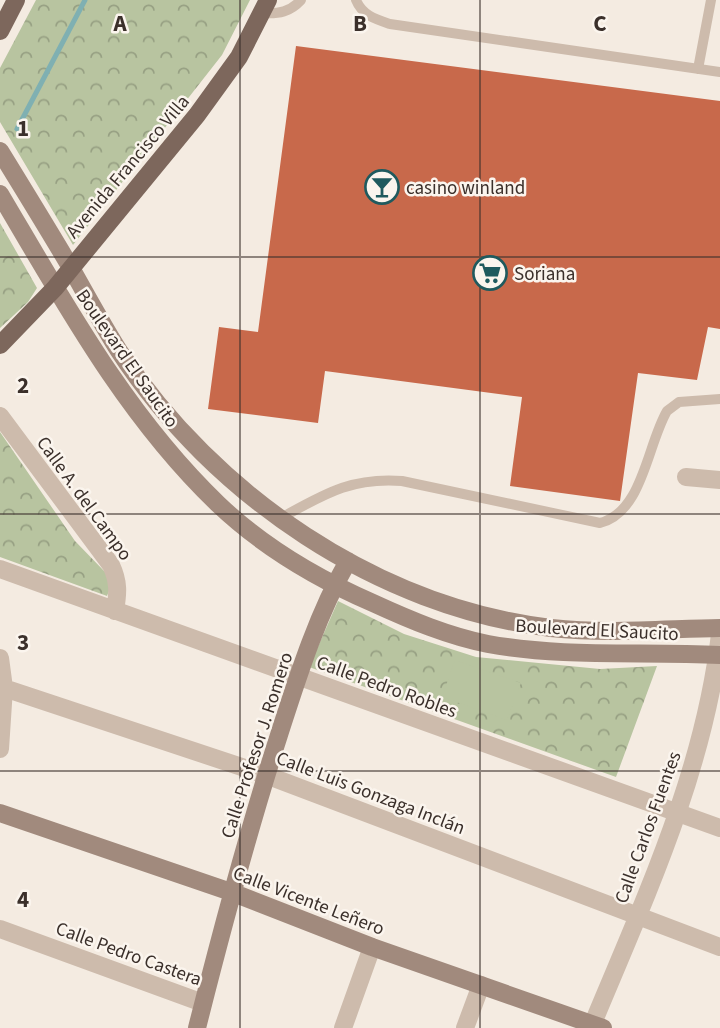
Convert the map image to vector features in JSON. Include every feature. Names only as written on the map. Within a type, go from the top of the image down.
[{"type":"main road","points":[[0,31],[16,0]]},
{"type":"main road","name":"Avenida Francisco Villa","points":[[0,345],[55,288],[197,115],[239,57],[266,7]]},
{"type":"street","name":"Boulevard El Saucito","points":[[0,151],[119,352],[172,419],[229,479],[279,519],[348,561],[436,602],[511,621],[580,630],[720,628]]},
{"type":"street","name":"Boulevard El Saucito","points":[[0,194],[55,288],[128,401],[180,465],[220,506],[270,546],[334,586],[424,626],[486,643],[568,653],[719,655]]},
{"type":"street","name":"Calle A. del Campo","points":[[0,416],[111,565],[118,579],[119,590],[115,611]]},
{"type":"street","points":[[686,477],[720,480]]},
{"type":"street","name":"Calle Profesor J. Romero","points":[[197,1028],[231,891],[298,676],[334,586],[348,561]]},
{"type":"street","name":"Calle Pedro Robles","points":[[0,569],[720,828]]},
{"type":"street","name":"Calle Carlos Fuentes","points":[[596,1027],[636,915],[691,776],[709,706],[719,655],[720,634]]},
{"type":"street","points":[[0,658],[4,688],[0,749]]},
{"type":"street","name":"Calle Luis Gonzaga Inclán","points":[[4,688],[266,775],[720,947]]},
{"type":"street","name":"Calle Vicente Leñero","points":[[0,813],[231,891],[372,947],[596,1027]]},
{"type":"street","name":"Calle Pedro Castera","points":[[0,929],[203,1003]]},
{"type":"street","points":[[343,1028],[372,947]]},
{"type":"street","points":[[465,1028],[481,985]]},
{"type":"lane","points":[[266,7],[286,11],[301,0]]},
{"type":"lane","points":[[356,0],[360,8],[372,18],[390,24],[720,72]]},
{"type":"lane","points":[[698,68],[711,0]]},
{"type":"lane","points":[[279,519],[346,485],[380,480],[402,481],[600,523],[611,520],[629,503],[667,411],[679,402],[720,399]]},
{"type":"green space","points":[[36,0],[250,0],[222,55],[73,245],[0,122],[0,68]]},
{"type":"green space","points":[[0,223],[37,288],[28,302],[0,328]]},
{"type":"green space","points":[[0,432],[75,541],[106,573],[111,586],[107,596],[0,557]]},
{"type":"green space","points":[[338,601],[404,634],[476,657],[600,669],[657,666],[616,777],[309,667]]},
{"type":"green space","points":[[455,660],[521,683],[507,720],[442,697]]},
{"type":"building","name":"Soriana","points":[[296,46],[720,101],[720,329],[708,327],[697,380],[638,373],[620,501],[510,486],[522,397],[325,371],[318,423],[208,409],[219,327],[258,332]]},
{"type":"waterway","points":[[17,129],[85,0]]},
{"type":"place","name":"casino winland","points":[[382,187]]},
{"type":"place","name":"Soriana","points":[[490,273]]}]
